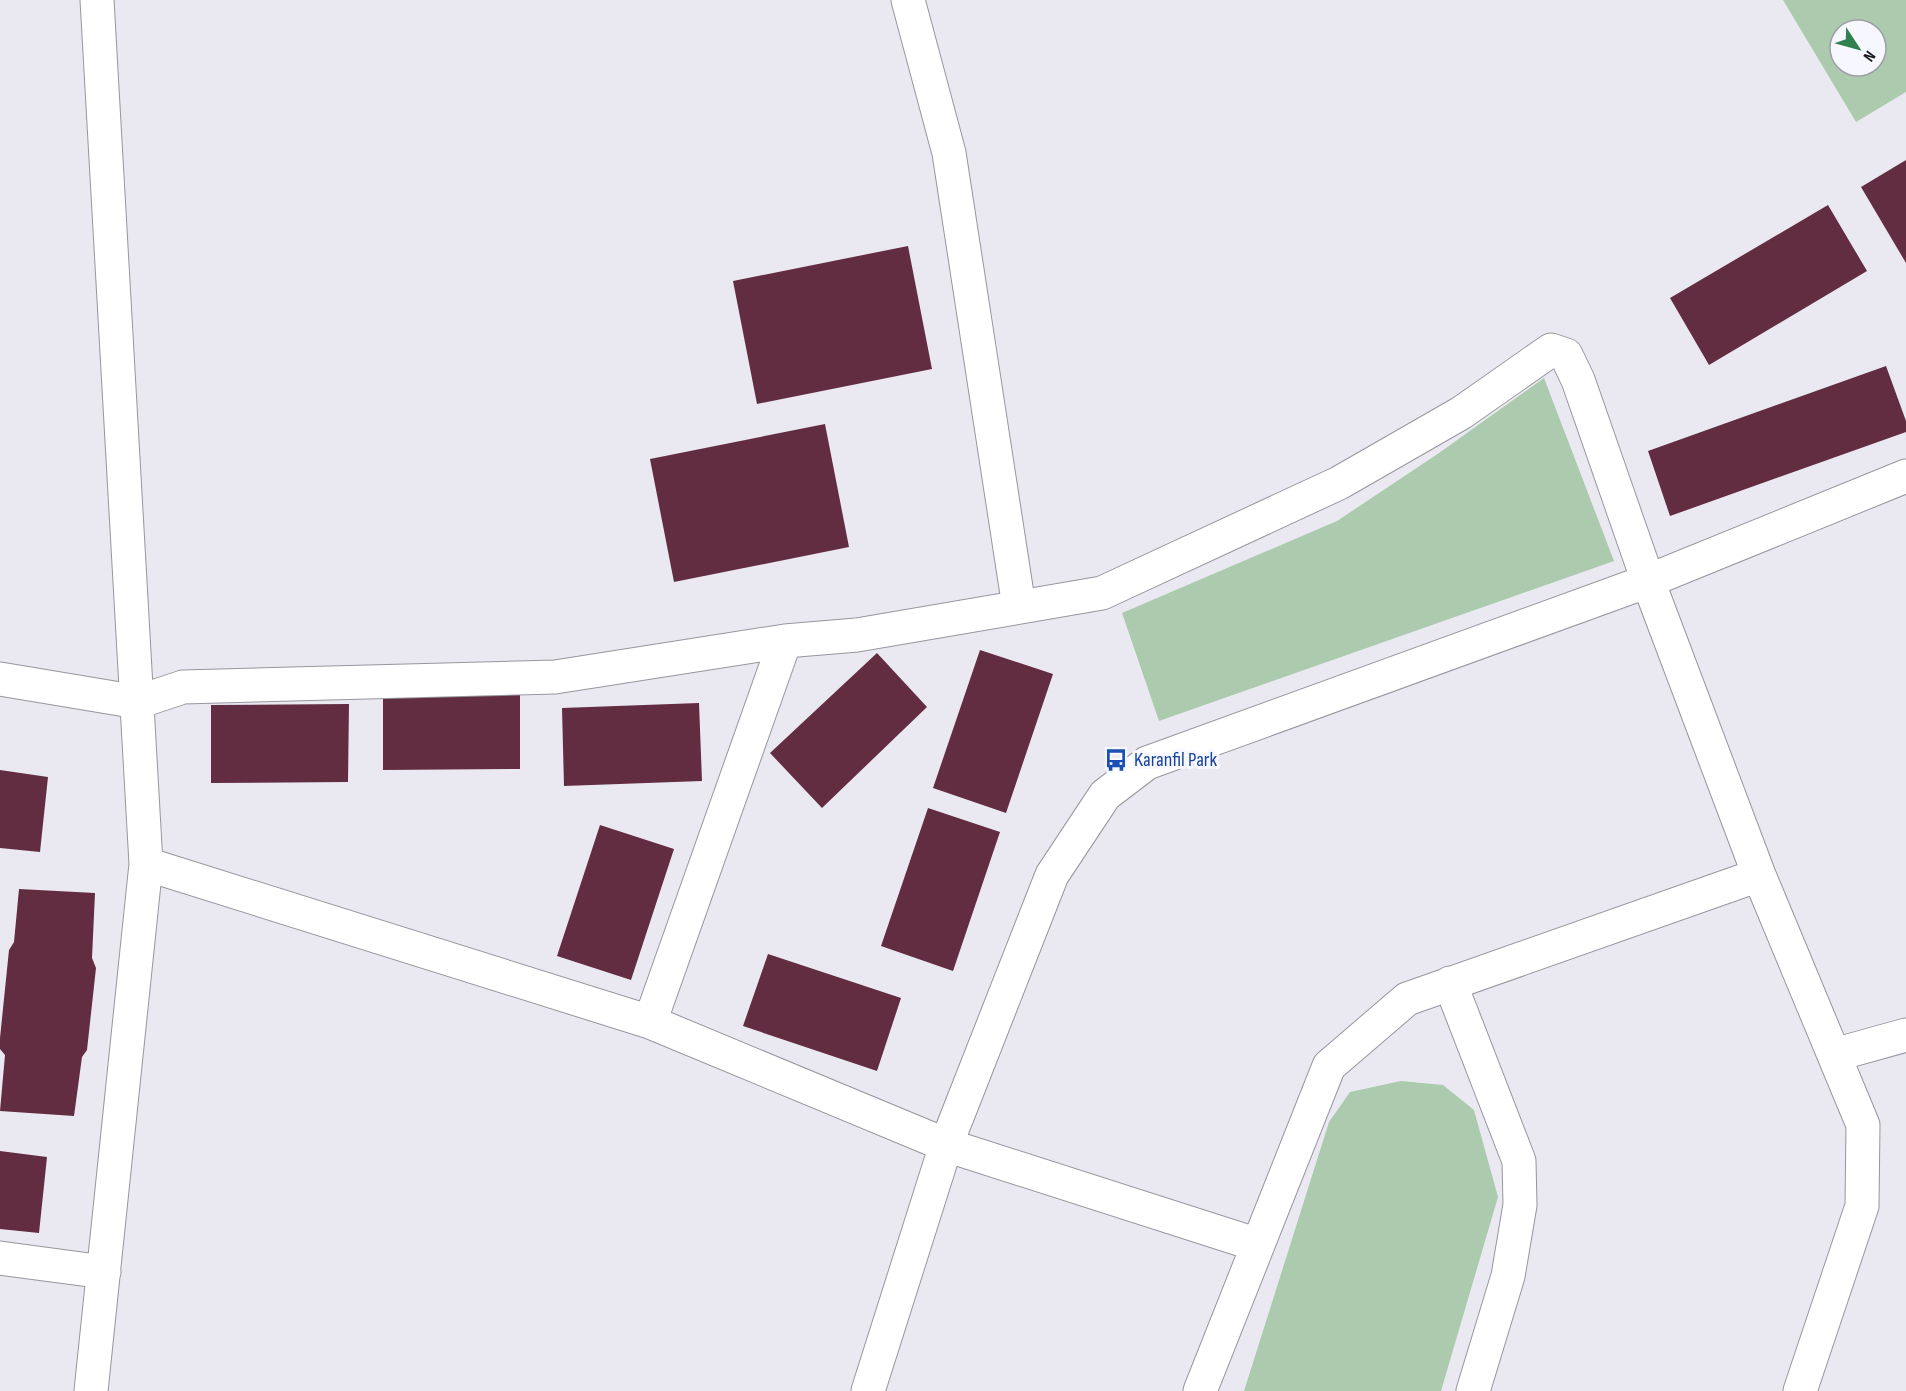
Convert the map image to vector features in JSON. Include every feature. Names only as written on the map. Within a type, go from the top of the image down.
[{"type":"street","points":[[91,1391],[146,864],[98,0]]},
{"type":"street","points":[[909,0],[949,153],[1019,607]]},
{"type":"street","points":[[0,679],[138,702],[183,687],[555,677],[785,641],[857,635],[1102,593],[1339,483],[1461,413],[1551,350],[1566,355],[1578,380],[1648,581],[1759,875],[1863,1125],[1862,1206],[1800,1391]]},
{"type":"street","points":[[868,1391],[946,1145],[1052,875],[1105,795],[1148,763],[1648,581],[1906,476]]},
{"type":"street","points":[[650,1022],[785,641]]},
{"type":"street","points":[[146,864],[650,1022],[946,1145],[1258,1245]]},
{"type":"street","points":[[1200,1391],[1329,1066],[1407,999],[1759,875]]},
{"type":"street","points":[[1450,983],[1519,1161],[1520,1205],[1508,1276],[1473,1391]]},
{"type":"street","points":[[1834,1055],[1906,1035]]},
{"type":"street","points":[[0,1258],[104,1272]]},
{"type":"green space","points":[[1783,0],[1906,0],[1906,92],[1856,122],[1830,78],[1888,78],[1888,18],[1828,18],[1828,75]]},
{"type":"green space","points":[[1544,378],[1614,561],[1159,721],[1122,613],[1337,521],[1439,453]]},
{"type":"green space","points":[[1401,1081],[1443,1085],[1474,1110],[1498,1197],[1441,1391],[1244,1391],[1329,1122],[1350,1092]]},
{"type":"building","points":[[1906,160],[1906,263],[1861,187]]},
{"type":"building","points":[[1828,205],[1867,271],[1709,365],[1670,298]]},
{"type":"building","points":[[908,246],[932,369],[757,404],[733,281]]},
{"type":"building","points":[[1886,366],[1906,421],[1906,432],[1670,516],[1648,451]]},
{"type":"building","points":[[825,424],[849,547],[674,582],[650,459]]},
{"type":"building","points":[[980,650],[1053,674],[1006,813],[933,788]]},
{"type":"building","points":[[877,653],[927,707],[822,808],[770,753]]},
{"type":"building","points":[[383,692],[520,692],[520,769],[383,770]]},
{"type":"building","points":[[699,703],[702,781],[564,786],[562,708]]},
{"type":"building","points":[[349,704],[348,782],[211,783],[211,705]]},
{"type":"building","points":[[0,770],[48,777],[40,852],[0,848]]},
{"type":"building","points":[[928,808],[1000,832],[953,971],[881,946]]},
{"type":"building","points":[[600,825],[674,849],[631,980],[557,956]]},
{"type":"building","points":[[19,889],[95,893],[92,958],[96,968],[87,1050],[82,1057],[74,1116],[0,1111],[5,1055],[0,1049],[0,1038],[9,950],[14,942]]},
{"type":"building","points":[[768,954],[901,998],[877,1071],[743,1026]]},
{"type":"building","points":[[0,1151],[47,1157],[39,1233],[0,1229]]},
{"type":"place","name":"Karanfil Park","points":[[1116,760]]}]
